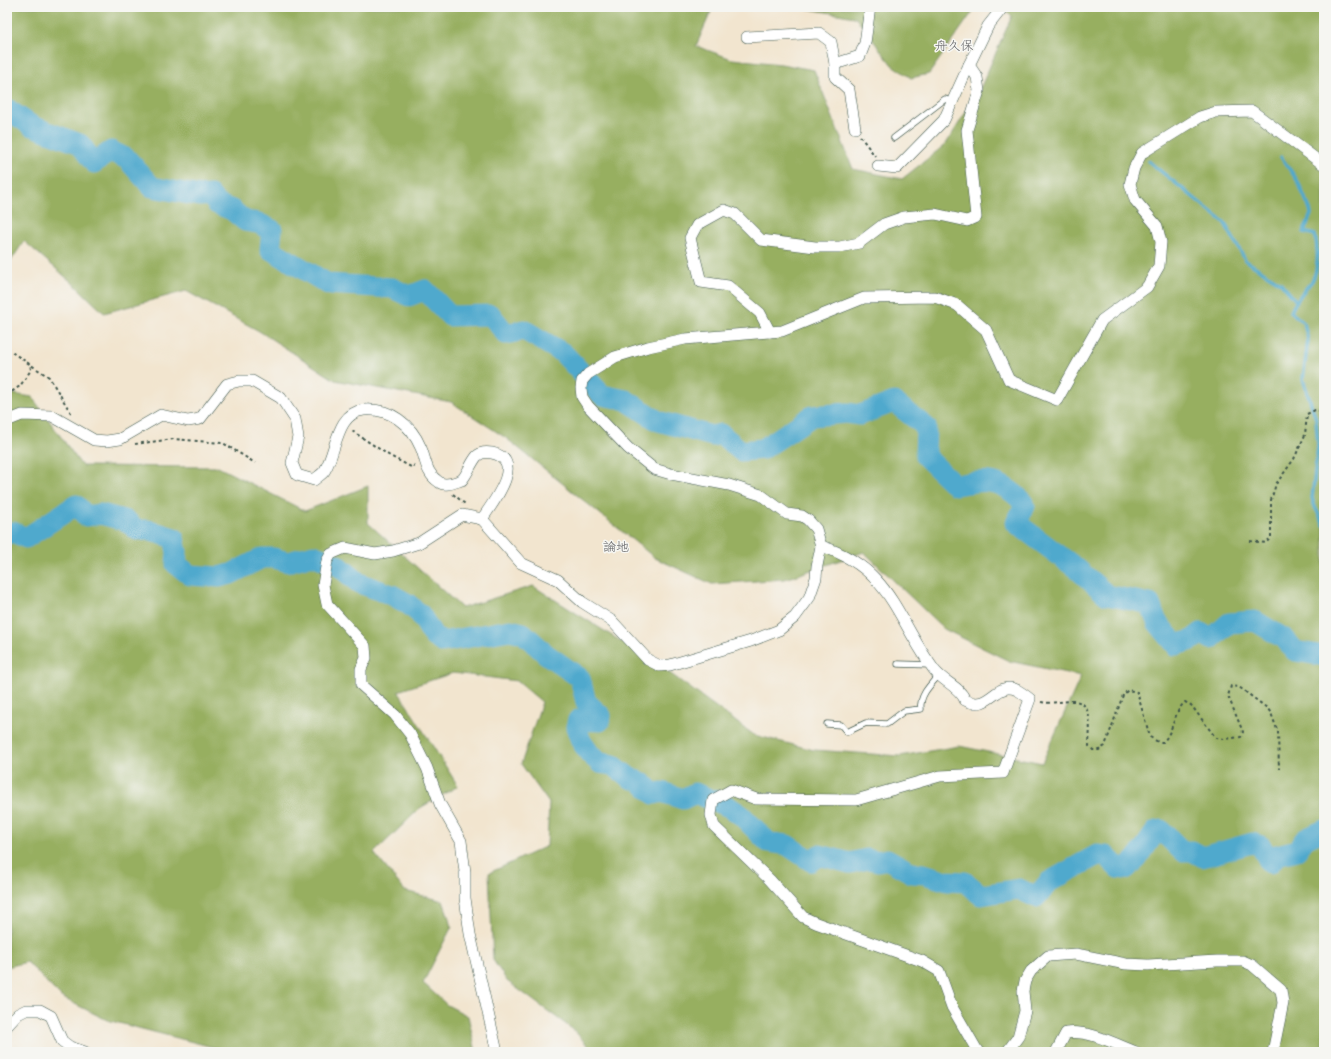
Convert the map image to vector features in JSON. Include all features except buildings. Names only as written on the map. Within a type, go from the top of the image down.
[{"type":"street","points":[[835,64],[860,56],[865,43],[870,7]]},
{"type":"street","points":[[878,166],[897,168],[944,120],[988,26],[1003,7]]},
{"type":"street","points":[[747,37],[819,33],[831,42],[835,64],[835,77],[849,90],[855,128]]},
{"type":"street","points":[[770,332],[760,313],[728,286],[701,282],[690,238],[696,225],[724,210],[735,214],[761,240],[799,246],[840,247],[859,243],[884,224],[904,217],[935,214],[967,221],[976,217],[967,130],[980,91],[976,78],[969,65]]},
{"type":"street","points":[[497,1052],[470,934],[465,898],[465,872],[461,841],[440,804],[427,768],[410,734],[395,714],[361,686],[361,669],[366,658],[365,646],[327,604],[323,585],[327,561],[331,554],[337,550],[345,548],[375,554],[393,551],[419,543],[462,515],[482,519],[521,563],[558,580],[582,602],[612,621],[648,660],[660,666],[670,665],[751,641],[780,630],[795,617],[809,598],[816,578],[816,566],[821,546],[816,529],[802,516],[787,514],[761,495],[729,485],[671,474],[654,469],[628,448],[595,415],[582,396],[582,381],[588,374],[596,368],[626,353],[685,339],[782,331],[864,298],[935,297],[957,305],[986,330],[1009,380],[1057,400],[1102,320],[1147,287],[1158,266],[1161,242],[1157,226],[1135,200],[1130,184],[1134,168],[1142,153],[1200,117],[1216,112],[1252,111],[1324,165]]},
{"type":"street","points":[[7,421],[22,415],[52,416],[94,440],[114,440],[120,439],[161,415],[188,421],[200,419],[227,384],[239,380],[252,381],[281,398],[295,419],[298,437],[292,463],[297,475],[314,480],[325,470],[346,419],[356,411],[379,410],[395,417],[409,427],[422,452],[429,473],[438,482],[445,484],[462,480],[477,456],[484,452],[497,454],[504,459],[507,467],[500,493],[482,519]]},
{"type":"street","points":[[821,546],[837,551],[874,576],[883,586],[932,666],[939,675],[962,693],[965,700],[975,704],[983,703],[995,693],[1010,689],[1016,690],[1030,699],[1003,773],[940,776],[856,800],[756,799],[731,790],[713,800],[710,808],[714,826],[770,880],[802,917],[922,961],[939,971],[952,1007],[978,1052]]},
{"type":"street","points":[[1007,1052],[1018,1037],[1025,1012],[1025,981],[1031,971],[1048,956],[1076,954],[1126,964],[1148,965],[1217,960],[1243,961],[1252,965],[1281,990],[1283,1004],[1273,1052]]},
{"type":"street","points":[[7,1026],[18,1014],[26,1010],[40,1010],[51,1016],[62,1040],[70,1046],[85,1052]]},
{"type":"street","points":[[1056,1052],[1066,1032],[1075,1032],[1088,1034],[1136,1052]]},
{"type":"lane","points":[[894,138],[945,99],[952,102]]},
{"type":"lane","points":[[898,664],[932,666]]},
{"type":"lane","points":[[827,724],[841,724],[847,732],[866,723],[887,724],[904,711],[921,709],[920,701],[939,675]]},
{"type":"path","points":[[855,128],[875,155],[878,166]]},
{"type":"path","points":[[7,350],[49,377],[74,418]]},
{"type":"path","points":[[7,394],[20,386],[31,370],[30,364]]},
{"type":"path","points":[[1250,541],[1266,543],[1272,537],[1271,500],[1276,484],[1294,459],[1304,435],[1307,414],[1315,410],[1324,412]]},
{"type":"path","points":[[344,423],[357,435],[413,468],[422,452]]},
{"type":"path","points":[[114,440],[120,446],[174,439],[223,443],[255,463]]},
{"type":"path","points":[[1030,699],[1048,703],[1075,701],[1082,704],[1087,709],[1090,718],[1089,746],[1093,750],[1099,750],[1105,746],[1123,694],[1128,690],[1137,692],[1150,737],[1158,742],[1164,742],[1168,737],[1178,712],[1185,702],[1191,705],[1216,738],[1225,739],[1241,737],[1244,732],[1228,696],[1231,686],[1239,687],[1272,713],[1278,732],[1279,769]]},
{"type":"green space","points":[[7,7],[713,7],[696,46],[732,59],[781,64],[814,70],[853,169],[902,179],[946,144],[979,91],[1012,16],[1002,7],[1324,7],[1324,1052],[593,1052],[575,1031],[507,981],[493,960],[489,873],[547,846],[549,803],[521,764],[542,702],[517,681],[453,673],[398,691],[458,786],[420,808],[374,853],[405,891],[443,901],[452,926],[423,983],[447,1005],[468,1016],[476,1052],[232,1052],[107,1020],[61,997],[27,962],[7,967],[7,393],[32,397],[82,466],[218,467],[305,511],[368,486],[368,523],[462,608],[533,586],[660,666],[754,735],[814,750],[900,756],[959,746],[1042,763],[1081,676],[1009,661],[944,629],[864,552],[785,579],[712,584],[655,558],[506,438],[451,402],[335,380],[259,331],[186,291],[104,313],[76,286],[24,241],[7,267]]},
{"type":"green space","points":[[797,7],[976,7],[929,74],[911,78],[892,65],[855,17]]},
{"type":"waterway","points":[[7,109],[32,126],[80,144],[94,163],[111,151],[127,159],[152,187],[200,196],[210,195],[217,204],[232,210],[245,221],[258,223],[272,230],[270,249],[328,284],[392,288],[409,296],[425,290],[450,316],[491,315],[506,334],[524,330],[563,353],[602,395],[626,400],[658,421],[712,436],[721,434],[741,451],[763,449],[812,416],[847,413],[860,415],[894,402],[926,427],[925,456],[955,485],[986,482],[995,483],[1010,491],[1019,498],[1025,506],[1016,523],[1076,568],[1107,595],[1150,604],[1157,622],[1176,645],[1192,640],[1201,633],[1211,639],[1229,623],[1255,621],[1285,639],[1295,651],[1324,656]]},
{"type":"waterway","points":[[1281,157],[1297,180],[1310,209],[1311,214],[1304,232],[1315,235],[1317,246],[1316,271],[1312,281],[1298,299],[1291,312],[1304,323],[1308,340],[1303,379],[1316,419],[1318,446],[1312,498],[1324,525]]},
{"type":"waterway","points":[[1148,161],[1224,222],[1246,261],[1281,283],[1296,301]]},
{"type":"waterway","points":[[7,534],[13,532],[26,538],[76,505],[86,516],[101,514],[127,521],[137,530],[148,530],[174,538],[177,552],[176,564],[190,575],[219,577],[231,574],[262,558],[274,558],[288,562],[313,555],[339,566],[359,583],[392,595],[408,604],[420,614],[434,637],[442,642],[510,630],[523,633],[546,654],[580,678],[586,702],[601,716],[600,721],[578,720],[576,727],[581,741],[590,754],[600,763],[613,765],[630,778],[641,782],[654,794],[662,792],[683,799],[695,793],[729,807],[741,815],[768,842],[787,845],[811,861],[819,855],[850,863],[867,859],[878,861],[887,859],[912,873],[924,874],[947,881],[965,882],[981,895],[1019,889],[1036,897],[1049,882],[1097,855],[1106,856],[1118,868],[1126,869],[1137,859],[1156,831],[1161,830],[1182,851],[1192,851],[1203,857],[1252,843],[1261,846],[1270,863],[1277,855],[1297,850],[1305,839],[1324,830]]},
{"type":"district","name":"舟久保","points":[[954,45]]},
{"type":"district","name":"論地","points":[[616,546]]}]
